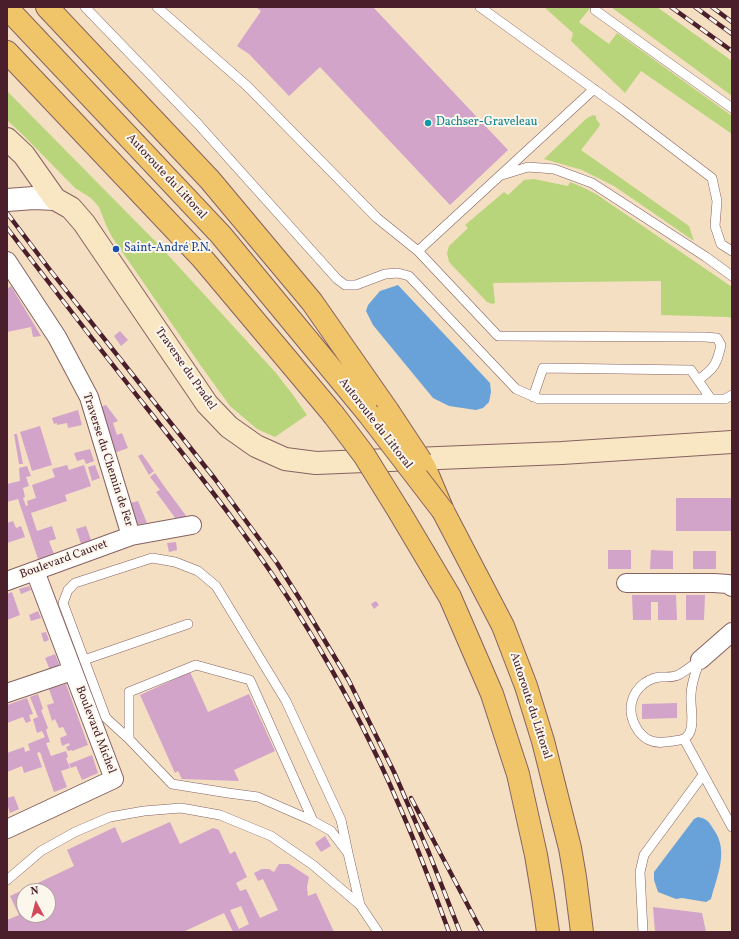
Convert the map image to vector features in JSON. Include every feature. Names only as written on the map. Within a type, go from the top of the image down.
[{"type":"highway","points":[[47,7],[215,186],[312,302],[388,411],[424,466],[443,511]]},
{"type":"highway","name":"Autoroute du Littoral","points":[[7,8],[221,235],[367,412],[443,511],[503,626],[526,686],[543,742],[570,848],[582,932]]},
{"type":"highway","points":[[7,52],[202,258],[333,414],[364,455],[400,513],[450,597],[492,694],[518,774],[536,855],[548,932]]},
{"type":"main road","name":"Traverse du Pradel","points":[[7,139],[24,155],[55,199],[71,208],[84,223],[207,404],[229,427],[256,446],[285,459],[316,463],[562,453]]},
{"type":"main road","points":[[562,453],[732,442]]},
{"type":"main road","points":[[562,453],[732,457]]},
{"type":"street","points":[[7,200],[34,198],[55,199]]},
{"type":"street","name":"Traverse du Chemin de Fer","points":[[7,261],[57,337],[89,397],[131,536]]},
{"type":"street","name":"Boulevard Cauvet","points":[[7,581],[131,536],[192,525]]},
{"type":"street","name":"Boulevard Michel","points":[[7,829],[114,779],[78,665],[35,571]]},
{"type":"street","points":[[626,583],[714,583],[728,584],[732,587]]},
{"type":"street","points":[[700,660],[732,632]]},
{"type":"street","points":[[7,693],[78,665]]},
{"type":"lane","points":[[85,7],[198,124],[337,279],[345,285],[356,285],[385,274],[398,273],[409,276],[516,389],[539,399],[725,399],[732,395]]},
{"type":"lane","points":[[157,7],[247,86],[377,218],[418,251],[498,336],[717,338],[721,345],[718,360],[709,373],[698,380]]},
{"type":"lane","points":[[480,7],[620,108],[712,178],[717,201],[715,226],[720,244],[732,252]]},
{"type":"lane","points":[[595,10],[732,108]]},
{"type":"lane","points":[[418,251],[594,89]]},
{"type":"lane","points":[[499,176],[528,167],[554,169],[592,182],[700,253],[732,276]]},
{"type":"lane","points":[[534,397],[543,368],[691,370],[711,399]]},
{"type":"lane","points":[[348,853],[331,831],[258,797],[172,784],[129,739],[106,718],[78,665],[63,603],[68,590],[75,583],[152,558],[175,562],[198,571],[216,586],[286,701],[341,820],[360,905]]},
{"type":"lane","points":[[78,665],[188,624]]},
{"type":"lane","points":[[700,660],[690,694],[691,729],[688,735],[684,739],[666,742],[649,740],[635,725],[632,718],[630,709],[634,694],[643,684],[651,679],[661,677],[670,678],[680,675],[700,660]]},
{"type":"lane","points":[[129,739],[129,692],[196,665],[250,680],[313,822]]},
{"type":"lane","points":[[684,739],[732,827]]},
{"type":"lane","points":[[644,932],[640,872],[644,856],[704,775]]},
{"type":"lane","points":[[7,880],[41,851],[75,832],[110,817],[144,811],[181,808],[220,815],[271,836],[313,865],[360,905],[378,932]]},
{"type":"green space","points":[[544,7],[591,7],[579,22],[609,44],[617,33],[732,116],[732,134],[641,71],[625,93],[571,41],[573,33]]},
{"type":"green space","points":[[611,7],[657,7],[732,61],[732,96]]},
{"type":"green space","points":[[7,91],[158,244],[276,373],[307,415],[275,437],[257,429],[230,406],[112,237],[99,207],[91,198],[75,188],[7,120]]},
{"type":"green space","points":[[593,115],[596,116],[596,119],[600,124],[599,127],[581,150],[689,226],[694,241],[614,186],[582,170],[544,159],[587,118]]},
{"type":"green space","points":[[534,179],[568,186],[570,182],[596,194],[732,287],[732,318],[661,315],[661,281],[493,283],[495,303],[492,304],[487,302],[449,262],[447,253],[449,246],[468,228],[465,225],[504,192],[508,195],[524,180]]},
{"type":"water","points":[[398,285],[490,383],[491,392],[489,402],[483,408],[476,410],[449,406],[433,398],[373,325],[366,311],[368,305],[380,291]]},
{"type":"water","points":[[698,817],[709,823],[721,846],[719,873],[711,899],[706,902],[682,898],[676,899],[658,892],[654,880],[654,872],[694,819]]},
{"type":"building","name":"Dachser-Graveleau","points":[[256,7],[373,7],[508,150],[450,205],[320,67],[289,96],[249,54],[237,46],[261,11]]},
{"type":"building","points":[[11,286],[41,336],[33,337],[31,327],[7,332],[7,289]]},
{"type":"building","points":[[120,331],[128,340],[121,346],[114,336]]},
{"type":"building","points":[[106,405],[118,421],[113,423],[117,435],[122,433],[128,448],[111,454],[97,408]]},
{"type":"building","points":[[78,410],[82,425],[68,428],[67,423],[57,425],[57,423],[54,424],[52,418]]},
{"type":"building","points":[[40,426],[52,465],[32,471],[20,432]]},
{"type":"building","points":[[14,434],[17,434],[23,464],[19,464]]},
{"type":"building","points":[[90,449],[94,461],[86,464],[84,459],[77,461],[74,453]]},
{"type":"building","points":[[142,454],[154,471],[149,475],[138,456]]},
{"type":"building","points":[[67,465],[69,470],[84,465],[91,486],[65,495],[67,501],[31,513],[37,531],[52,526],[56,539],[49,541],[54,554],[38,559],[18,499],[7,502],[7,484],[20,481],[19,468],[27,466],[31,476],[26,477],[29,486],[23,488],[25,497],[23,498],[26,506],[28,505],[27,501],[36,498],[32,485],[55,477],[52,469]]},
{"type":"building","points":[[95,465],[100,478],[92,481],[88,467]]},
{"type":"building","points":[[155,473],[187,517],[176,519],[156,492],[160,490],[150,477]]},
{"type":"building","points":[[676,498],[732,498],[732,531],[676,531]]},
{"type":"building","points":[[138,501],[147,523],[134,525],[127,504]]},
{"type":"building","points":[[13,521],[16,528],[21,526],[25,537],[7,543],[7,523]]},
{"type":"building","points":[[86,526],[91,540],[81,544],[76,529]]},
{"type":"building","points":[[176,542],[177,550],[169,552],[167,543]]},
{"type":"building","points":[[608,550],[631,550],[631,569],[608,569]]},
{"type":"building","points":[[651,550],[673,551],[673,569],[650,569]]},
{"type":"building","points":[[693,551],[716,551],[716,569],[693,569]]},
{"type":"building","points":[[29,586],[31,590],[21,594],[19,589]]},
{"type":"building","points":[[12,592],[20,615],[7,620],[7,594]]},
{"type":"building","points":[[632,595],[676,595],[677,620],[658,620],[658,602],[651,602],[651,620],[633,620]]},
{"type":"building","points":[[686,595],[705,595],[704,620],[686,620]]},
{"type":"building","points":[[376,601],[379,605],[374,609],[371,604]]},
{"type":"building","points":[[38,611],[41,618],[31,621],[29,615]]},
{"type":"building","points":[[46,632],[49,640],[44,642],[41,633]]},
{"type":"building","points":[[55,654],[60,667],[50,670],[45,658]]},
{"type":"building","points":[[190,672],[208,712],[249,694],[275,751],[234,770],[239,781],[182,779],[178,771],[175,773],[140,695]]},
{"type":"building","points":[[66,684],[88,745],[72,751],[68,751],[66,747],[70,745],[69,743],[62,746],[60,738],[67,735],[63,727],[59,728],[55,719],[52,721],[47,705],[54,703],[49,689]]},
{"type":"building","points":[[38,694],[43,709],[41,710],[48,728],[46,730],[50,742],[46,743],[51,756],[66,751],[68,757],[66,758],[70,768],[61,771],[67,787],[54,792],[40,752],[37,753],[42,767],[24,773],[22,766],[7,772],[7,753],[24,747],[25,752],[30,750],[28,744],[45,737],[42,731],[37,733],[33,719],[38,717],[30,697]]},
{"type":"building","points":[[27,698],[33,714],[29,715],[31,721],[26,723],[23,717],[7,723],[7,705]]},
{"type":"building","points":[[677,703],[677,718],[642,719],[642,704]]},
{"type":"building","points":[[92,755],[98,773],[82,780],[76,766],[71,768],[69,764]]},
{"type":"building","points":[[14,796],[19,809],[10,813],[7,798]]},
{"type":"building","points":[[170,822],[180,844],[213,828],[219,830],[230,854],[235,851],[247,877],[236,883],[240,891],[246,889],[260,918],[278,910],[263,879],[258,881],[254,873],[262,869],[269,869],[274,872],[279,864],[289,864],[309,877],[307,887],[308,896],[316,893],[334,932],[233,932],[224,913],[183,932],[7,932],[7,920],[16,916],[16,923],[56,923],[56,883],[38,883],[74,866],[67,850],[115,827],[122,843]],"holes":[[[241,906],[249,924],[239,929],[230,910]]]},
{"type":"building","points":[[325,836],[331,846],[321,852],[315,843]]},
{"type":"building","points":[[16,893],[16,909],[10,896]]},
{"type":"building","points":[[653,907],[702,913],[706,932],[655,932]]},
{"type":"railway","points":[[671,7],[732,51]]},
{"type":"railway","points":[[695,7],[732,34]]},
{"type":"railway","points":[[712,7],[732,22]]},
{"type":"railway","points":[[7,213],[50,270],[215,479],[277,563],[301,601],[349,681],[394,772],[429,853],[460,932]]},
{"type":"railway","points":[[7,228],[214,494],[258,553],[299,614],[340,684],[380,763],[412,835],[449,932]]},
{"type":"railway","points":[[411,798],[482,932]]},
{"type":"place","name":"Dachser-Graveleau","points":[[428,123]]},
{"type":"place","name":"Saint-André P.N.","points":[[116,249]]}]
